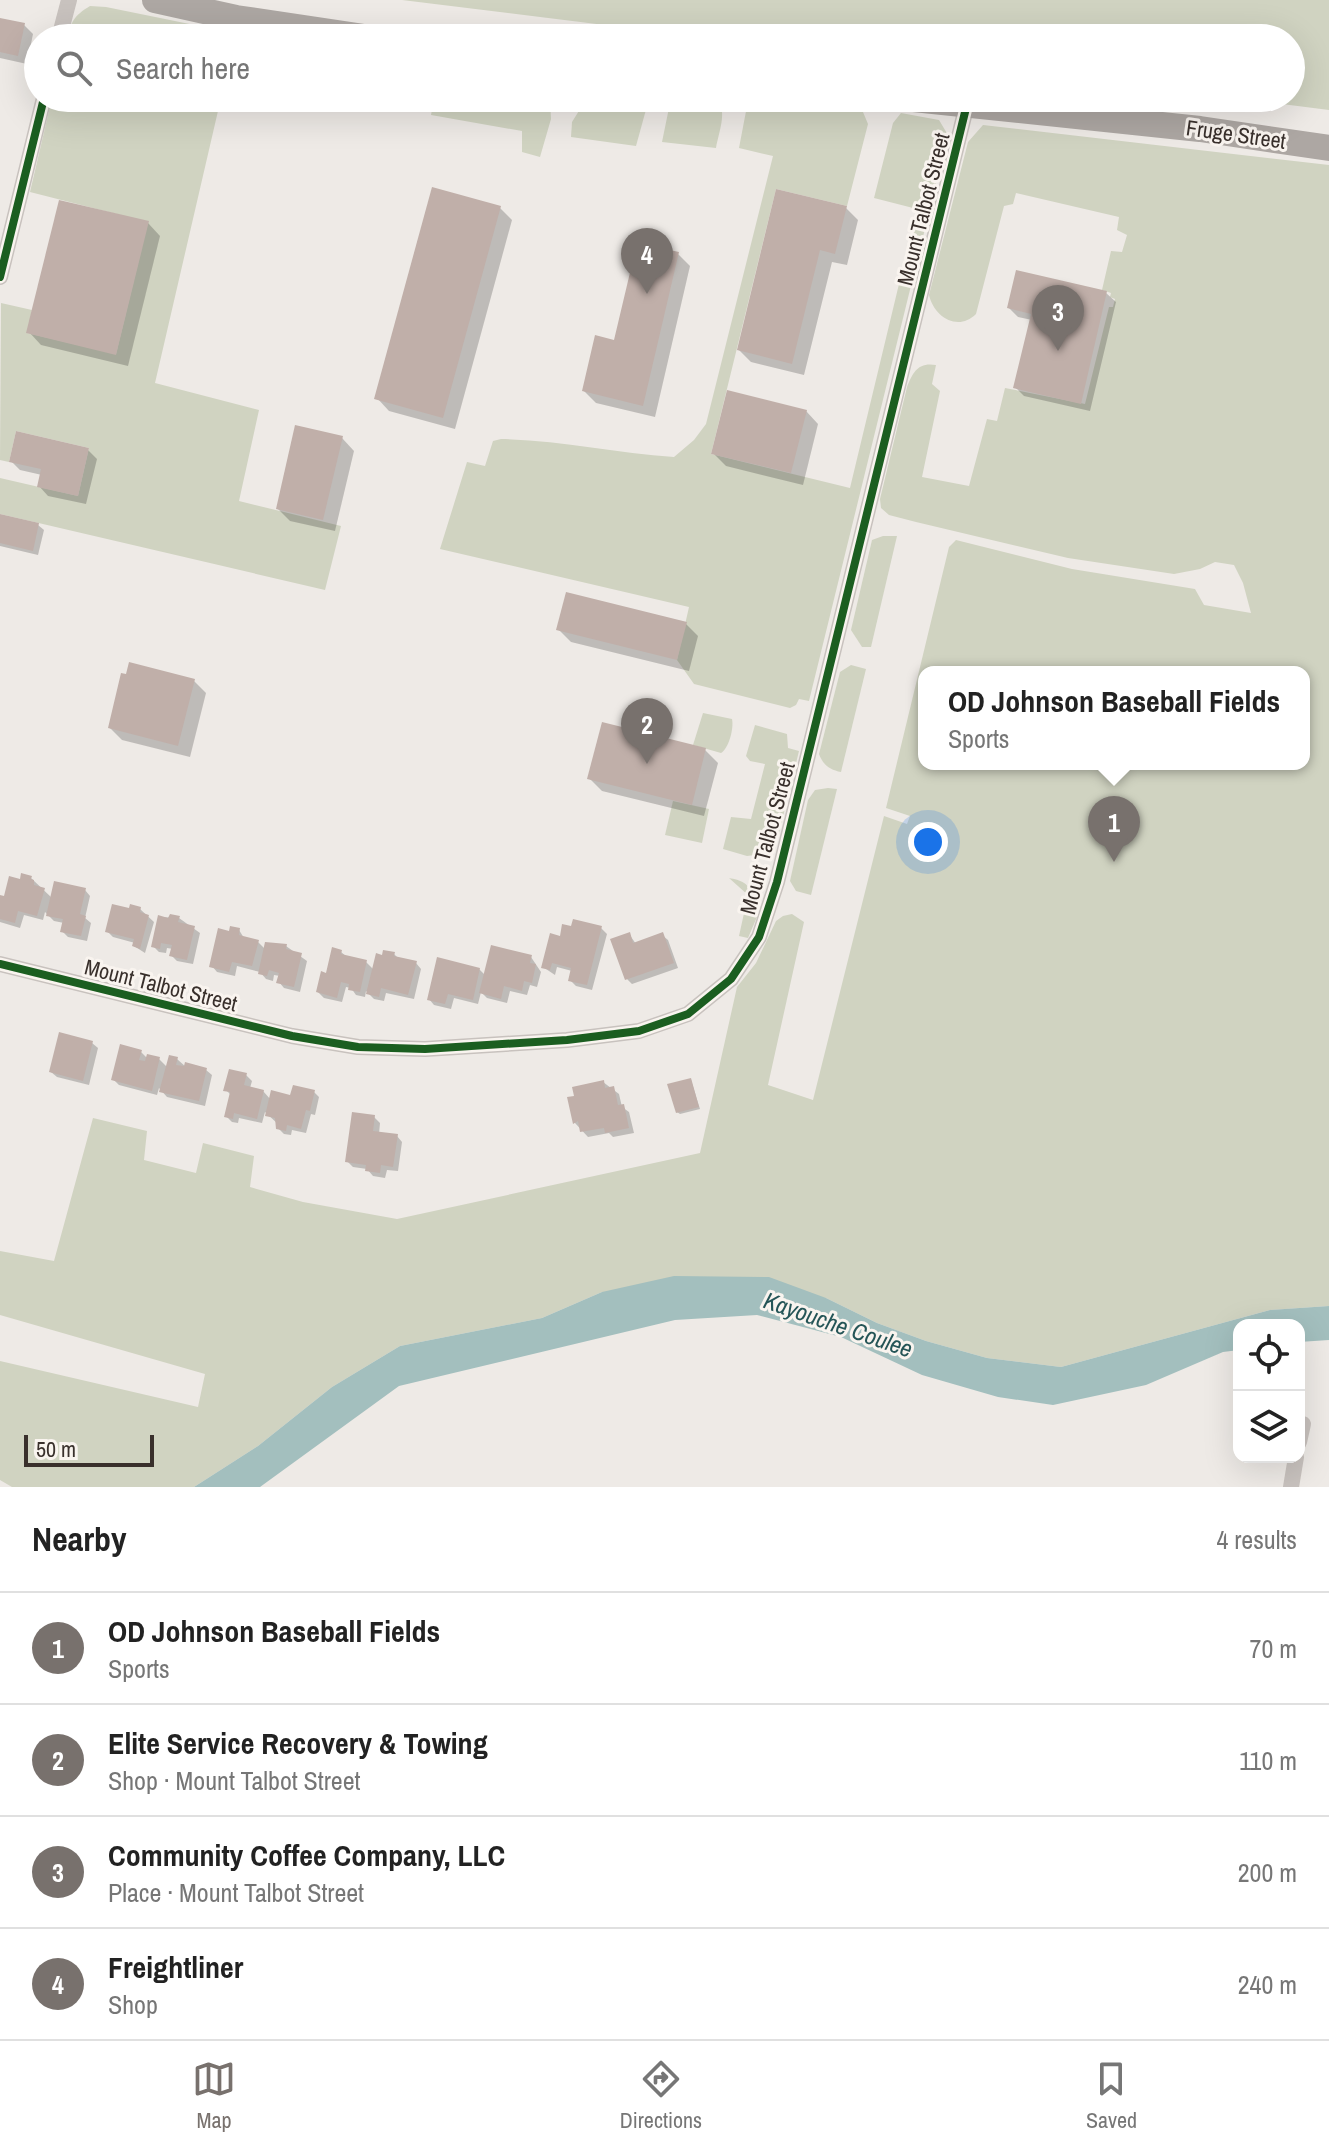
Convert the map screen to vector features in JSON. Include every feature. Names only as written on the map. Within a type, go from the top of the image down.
[{"type":"main road","points":[[155,0],[276,24]]},
{"type":"main road","name":"Fruge Street","points":[[1042,112],[1200,129],[1329,148]]},
{"type":"street","points":[[63,24],[69,0]]},
{"type":"street","points":[[0,277],[41,112]]},
{"type":"street","name":"Mount Talbot Street","points":[[0,964],[292,1036],[358,1047],[425,1049],[567,1040],[639,1031],[688,1014],[731,979],[759,937],[777,882],[965,112]]},
{"type":"street","points":[[1291,1487],[1295,1463]]},
{"type":"green space","points":[[402,0],[1329,0],[1329,110],[1305,107],[1305,24],[596,24]]},
{"type":"green space","points":[[90,6],[106,7],[189,24],[72,24]]},
{"type":"green space","points":[[49,112],[218,112],[155,383],[259,410],[239,501],[341,526],[325,590],[0,514],[0,478],[78,496],[89,448],[16,431],[9,462],[0,460],[1,303],[32,310],[27,333],[116,354],[148,222],[30,192]]},
{"type":"green space","points":[[432,112],[551,112],[551,119],[540,157],[522,152],[522,131],[431,115]]},
{"type":"green space","points":[[578,112],[645,112],[636,146],[571,137],[572,122]]},
{"type":"green space","points":[[668,112],[722,112],[716,148],[662,142]]},
{"type":"green space","points":[[746,112],[863,112],[868,124],[847,206],[776,189],[711,454],[850,488],[917,209],[874,198],[893,123],[901,113],[939,120],[948,135],[809,701],[799,699],[790,708],[694,684],[677,660],[689,607],[440,549],[467,462],[485,466],[493,441],[545,442],[674,457],[694,440],[706,424],[773,156],[739,148]]},
{"type":"green space","points":[[983,125],[1329,165],[1329,1306],[1270,1310],[1061,1367],[987,1358],[926,1341],[877,1323],[826,1298],[602,1292],[542,1318],[400,1346],[332,1387],[258,1446],[194,1487],[12,1487],[0,1480],[0,1361],[198,1407],[205,1374],[0,1315],[0,1251],[54,1261],[93,1118],[147,1131],[144,1160],[196,1173],[203,1143],[254,1156],[250,1187],[303,1202],[397,1219],[700,1153],[737,987],[756,963],[776,921],[792,914],[804,922],[768,1085],[813,1100],[884,816],[907,824],[910,816],[886,808],[918,675],[918,770],[1310,770],[1310,666],[920,666],[949,547],[956,540],[1072,569],[1195,589],[1204,605],[1251,613],[1243,583],[1234,565],[1215,562],[1200,569],[1174,574],[1068,558],[889,515],[881,508],[880,499],[907,387],[917,369],[936,365],[932,384],[940,391],[922,477],[969,486],[987,419],[997,421],[1005,388],[1085,404],[1109,307],[1113,307],[1115,299],[1110,297],[1111,293],[1102,290],[1111,251],[1122,252],[1127,235],[1117,230],[1119,217],[1016,193],[1013,204],[1004,206],[976,314],[962,322],[955,322],[941,315],[929,295],[968,142]]},
{"type":"green space","points":[[897,536],[871,647],[862,647],[851,630],[872,540]]},
{"type":"green space","points":[[851,665],[866,669],[841,772],[827,766],[819,754],[840,672]]},
{"type":"green space","points":[[703,713],[732,719],[730,738],[721,753],[693,745]]},
{"type":"green space","points":[[755,725],[787,734],[788,748],[799,751],[775,849],[762,846],[755,855],[747,856],[723,849],[731,817],[751,819],[765,764],[750,761],[746,756]]},
{"type":"green space","points":[[837,789],[811,895],[796,891],[790,881],[808,800],[815,790]]},
{"type":"green space","points":[[673,801],[709,809],[702,843],[665,835]]},
{"type":"green space","points":[[729,878],[744,883],[751,897],[760,900],[748,938],[739,936],[748,895]]},
{"type":"water","name":"Kayouche Coulee","points":[[674,1276],[769,1277],[926,1341],[987,1358],[1061,1367],[1233,1320],[1233,1351],[1223,1352],[1146,1385],[1053,1405],[998,1397],[922,1375],[841,1337],[757,1315],[675,1320],[399,1386],[260,1487],[194,1487],[258,1446],[332,1387],[400,1346],[542,1318],[602,1292]]},
{"type":"water","points":[[1329,1306],[1329,1340],[1305,1342],[1305,1319],[1237,1319],[1270,1310]]},
{"type":"building","points":[[0,18],[25,23],[18,56],[0,52]]},
{"type":"building","points":[[432,187],[501,206],[443,418],[374,399]]},
{"type":"building","points":[[776,189],[847,206],[835,254],[820,250],[792,364],[737,350]]},
{"type":"building","points":[[59,200],[149,221],[116,355],[26,333]]},
{"type":"building","points":[[637,243],[679,252],[643,406],[582,391],[595,335],[614,340]]},
{"type":"building","points":[[1016,270],[1107,291],[1081,404],[1013,388],[1031,314],[1007,308]]},
{"type":"building","points":[[727,390],[807,410],[791,473],[711,454]]},
{"type":"building","points":[[295,425],[343,436],[323,520],[276,509]]},
{"type":"building","points":[[16,431],[89,448],[78,496],[37,487],[41,469],[9,462]]},
{"type":"building","points":[[0,514],[39,523],[33,551],[0,543]]},
{"type":"building","points":[[566,592],[687,622],[677,660],[556,630]]},
{"type":"building","points":[[129,662],[195,679],[178,746],[108,728],[121,673],[126,674]]},
{"type":"building","points":[[602,722],[706,748],[692,805],[587,779]]},
{"type":"building","points":[[21,873],[32,876],[34,885],[45,888],[37,916],[18,911],[15,923],[0,919],[0,895],[4,896],[9,876],[20,879]]},
{"type":"building","points":[[54,881],[86,888],[80,914],[86,916],[81,936],[60,932],[63,919],[46,916]]},
{"type":"building","points":[[112,904],[141,907],[140,912],[149,915],[140,949],[132,946],[134,939],[105,932]]},
{"type":"building","points":[[170,914],[180,916],[178,922],[195,926],[187,960],[169,956],[172,945],[161,943],[160,949],[151,947],[158,915],[168,918]]},
{"type":"building","points":[[573,919],[602,926],[587,985],[568,981],[571,968],[552,963],[550,970],[541,968],[550,933],[560,936],[562,924],[571,926]]},
{"type":"building","points":[[230,926],[240,928],[239,935],[259,940],[252,966],[232,962],[229,972],[209,967],[218,928],[229,931]]},
{"type":"building","points":[[630,932],[633,943],[663,932],[674,963],[625,980],[610,939]]},
{"type":"building","points":[[265,942],[287,944],[286,949],[302,953],[294,987],[276,983],[279,973],[269,970],[267,976],[258,974]]},
{"type":"building","points":[[491,945],[532,955],[530,963],[536,964],[532,983],[524,981],[522,991],[504,986],[501,999],[479,993]]},
{"type":"building","points":[[332,947],[342,950],[341,954],[367,960],[360,992],[348,990],[349,984],[341,982],[337,998],[316,992],[321,971],[326,973]]},
{"type":"building","points":[[383,950],[417,961],[408,995],[381,988],[379,997],[366,994],[376,953],[382,955]]},
{"type":"building","points":[[437,957],[480,968],[473,1000],[448,994],[445,1004],[427,1000]]},
{"type":"building","points":[[59,1032],[93,1041],[83,1081],[49,1072]]},
{"type":"building","points":[[120,1044],[142,1050],[139,1060],[145,1061],[147,1054],[160,1057],[152,1091],[111,1080]]},
{"type":"building","points":[[169,1055],[178,1057],[176,1065],[184,1066],[185,1062],[207,1068],[199,1101],[159,1092]]},
{"type":"building","points":[[229,1069],[247,1073],[244,1085],[264,1090],[257,1119],[234,1113],[233,1119],[224,1117],[230,1092],[223,1091]]},
{"type":"building","points":[[691,1078],[699,1107],[676,1113],[667,1084]]},
{"type":"building","points":[[604,1080],[605,1088],[614,1086],[618,1105],[624,1104],[629,1128],[605,1133],[604,1128],[580,1132],[578,1121],[573,1124],[567,1097],[574,1096],[572,1087]]},
{"type":"building","points":[[293,1085],[315,1090],[310,1111],[306,1110],[301,1129],[287,1125],[286,1131],[276,1129],[275,1118],[265,1116],[271,1090],[290,1095]]},
{"type":"building","points":[[352,1112],[375,1115],[373,1131],[398,1134],[393,1167],[381,1165],[380,1173],[365,1171],[366,1165],[345,1162]]},
{"type":"cycle path","points":[[0,277],[41,112]]},
{"type":"cycle path","points":[[0,964],[292,1036],[358,1047],[425,1049],[567,1040],[639,1031],[688,1014],[731,979],[759,937],[777,882],[965,112]]},
{"type":"place","name":"Freightliner","points":[[647,294]]},
{"type":"place","name":"Community Coffee Company, LLC","points":[[1058,351]]},
{"type":"place","name":"Elite Service Recovery & Towing","points":[[647,764]]},
{"type":"place","name":"OD Johnson Baseball Fields","points":[[1114,862]]}]
